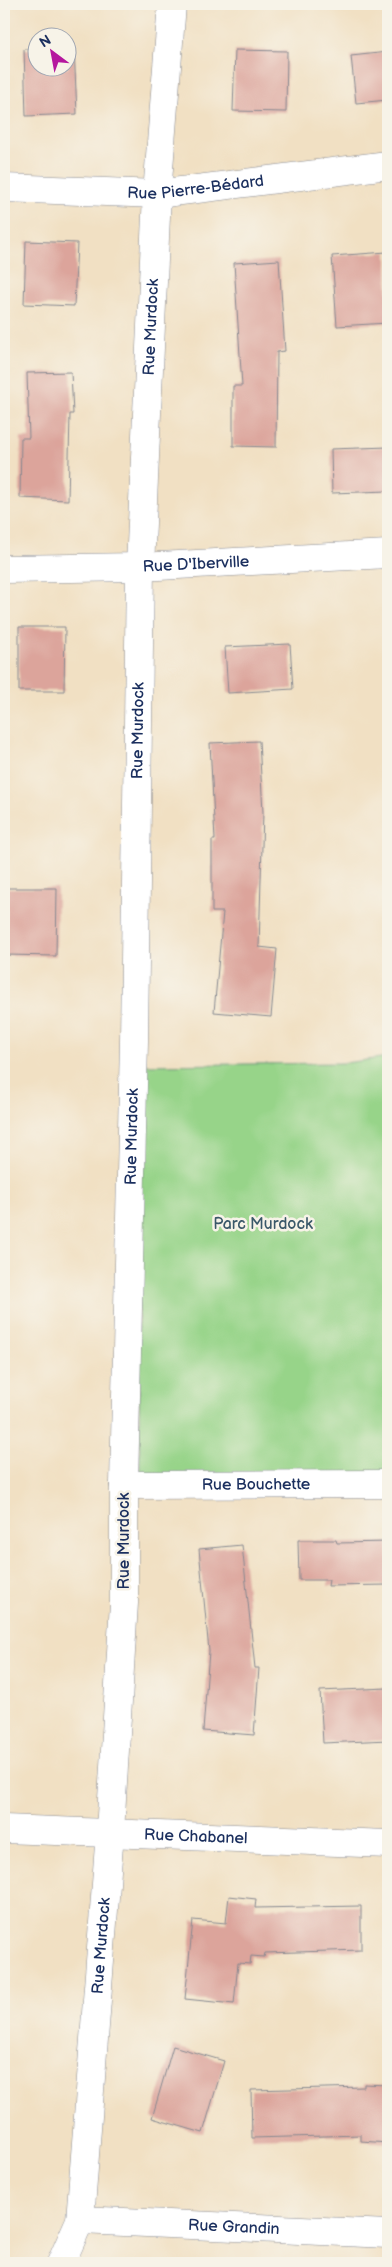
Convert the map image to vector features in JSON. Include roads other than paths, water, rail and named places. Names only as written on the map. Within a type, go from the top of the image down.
[{"type":"street","name":"Rue Murdock","points":[[61,2263],[80,2220],[110,1832],[124,1603],[124,1484],[134,1041],[140,567],[157,194],[172,4]]},
{"type":"street","name":"Rue Pierre-Bédard","points":[[4,188],[157,194],[388,165]]},
{"type":"street","name":"Rue D'Iberville","points":[[4,569],[140,567],[388,554]]},
{"type":"street","name":"Rue Bouchette","points":[[124,1484],[388,1484]]},
{"type":"street","name":"Rue Chabanel","points":[[4,1829],[388,1844]]},
{"type":"street","name":"Rue Grandin","points":[[80,2220],[388,2234]]},
{"type":"park label","name":"Parc Murdock","points":[[263,1224]]}]
